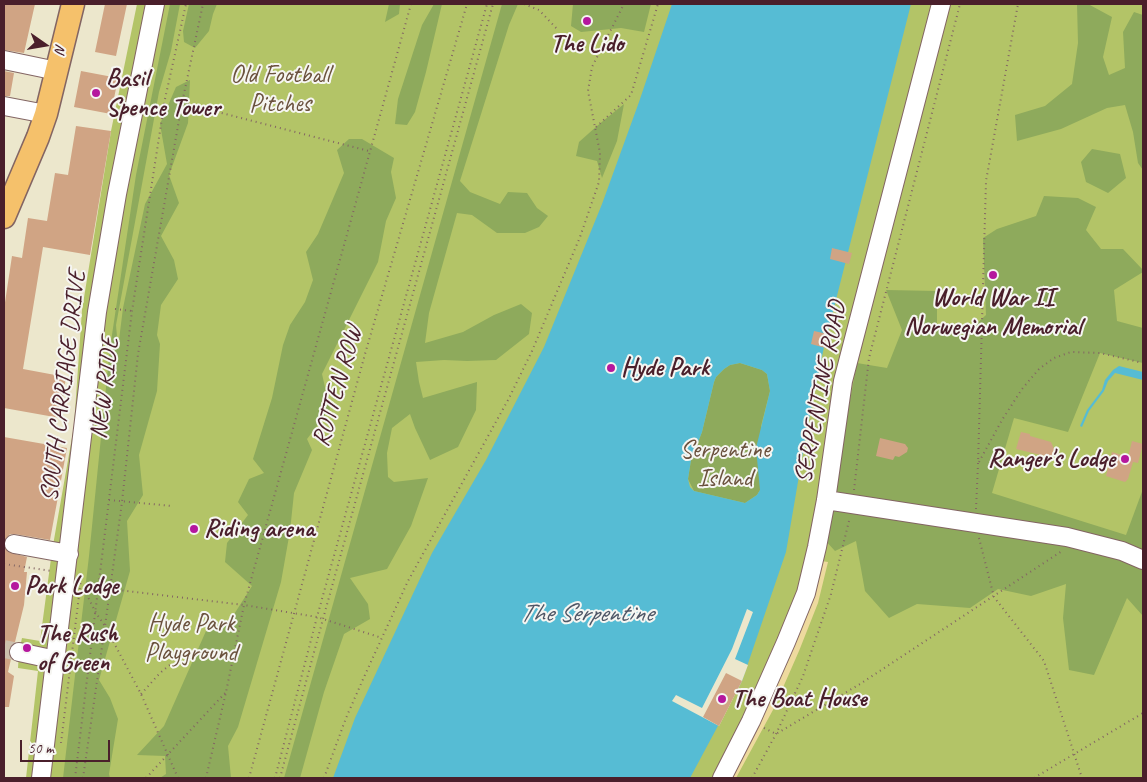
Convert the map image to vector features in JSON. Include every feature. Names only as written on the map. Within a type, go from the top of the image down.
[{"type":"main road","points":[[4,217],[46,114],[73,4]]},
{"type":"street","name":"SOUTH CARRIAGE DRIVE","points":[[41,778],[89,377],[105,264],[155,4]]},
{"type":"street","name":"SERPENTINE ROAD","points":[[722,778],[751,721],[806,593],[826,500],[843,381],[941,4]]},
{"type":"street","points":[[4,60],[57,71]]},
{"type":"street","points":[[4,106],[46,114]]},
{"type":"street","points":[[826,500],[1079,540],[1122,551],[1143,560]]},
{"type":"street","points":[[14,544],[69,554]]},
{"type":"street","points":[[19,652],[56,660]]},
{"type":"path","name":"NEW RIDE","points":[[75,778],[132,311],[165,99],[186,4]]},
{"type":"path","points":[[83,778],[122,502],[138,354],[182,103],[203,4]]},
{"type":"path","points":[[206,778],[244,605],[411,4]]},
{"type":"path","name":"ROTTEN ROW","points":[[248,778],[368,345],[467,4]]},
{"type":"path","name":"ROTTEN ROW","points":[[275,778],[317,617],[487,4]]},
{"type":"path","points":[[280,778],[494,4]]},
{"type":"path","points":[[524,4],[539,10],[558,30]]},
{"type":"path","points":[[324,778],[346,718],[408,581],[479,456],[532,351],[580,236],[599,182],[600,153],[588,91],[592,67],[624,4]]},
{"type":"path","points":[[595,128],[631,95],[658,4]]},
{"type":"path","points":[[752,778],[776,734],[803,676],[831,594],[852,505],[869,358],[960,4]]},
{"type":"path","points":[[1018,4],[986,181],[975,524],[994,597],[1044,661],[1082,778]]},
{"type":"path","points":[[182,103],[369,151]]},
{"type":"path","points":[[115,309],[132,311]]},
{"type":"path","points":[[978,464],[1002,420],[1022,389],[1039,369],[1054,358],[1072,352],[1100,353],[1143,363]]},
{"type":"path","points":[[109,500],[172,506]]},
{"type":"path","points":[[776,734],[860,684],[1079,540]]},
{"type":"path","points":[[4,564],[66,574]]},
{"type":"path","points":[[178,778],[141,694],[105,626],[84,593],[98,589],[110,589],[244,605],[317,617],[382,638]]},
{"type":"path","points":[[141,694],[171,664]]},
{"type":"path","points":[[146,778],[226,692]]},
{"type":"path","points":[[1034,778],[1143,713]]},
{"type":"green space","name":"Hyde Park","points":[[137,4],[1143,4],[1143,778],[26,778],[38,671],[18,668],[19,652],[22,638],[40,641],[52,551],[74,426],[82,310],[111,131]]},
{"type":"green space","points":[[170,4],[180,4],[171,51],[159,92],[116,325],[118,348],[123,308],[145,204],[167,164],[160,124],[176,87],[190,80],[188,123],[169,175],[179,203],[161,236],[174,260],[178,279],[161,305],[157,335],[160,344],[157,391],[139,455],[143,495],[127,521],[130,571],[99,680],[110,698],[118,719],[109,774],[110,778],[63,778],[89,556],[110,348],[136,175]]},
{"type":"green space","points":[[189,4],[217,4],[209,31],[195,48],[184,42],[183,31]]},
{"type":"green space","points":[[389,4],[400,4],[399,14],[385,22]]},
{"type":"green space","points":[[434,4],[442,4],[415,112],[407,125],[395,124],[398,99],[422,25]]},
{"type":"green space","points":[[502,4],[518,4],[509,25],[460,181],[470,192],[500,204],[508,192],[527,193],[537,208],[548,216],[539,227],[525,233],[497,233],[472,215],[457,213],[429,313],[425,343],[463,332],[494,315],[521,304],[532,313],[529,334],[496,360],[416,362],[423,398],[477,382],[476,410],[458,447],[430,460],[410,414],[392,428],[387,453],[388,477],[394,482],[428,478],[411,526],[387,569],[350,578],[368,604],[370,619],[344,634],[324,692],[300,778],[284,778]]},
{"type":"green space","points":[[573,4],[651,4],[644,32],[621,28],[581,32],[571,26]]},
{"type":"green space","points":[[1077,4],[1088,4],[1112,17],[1103,57],[1109,75],[1125,68],[1123,32],[1134,12],[1143,15],[1143,170],[1138,163],[1133,132],[1125,105],[1107,108],[1061,129],[1017,141],[1015,115],[1045,106],[1072,84],[1078,43]]},
{"type":"green space","points":[[624,104],[617,141],[602,178],[597,161],[576,156],[579,142]]},
{"type":"green space","points":[[349,139],[362,139],[394,158],[391,172],[396,198],[386,221],[378,262],[322,374],[330,409],[307,439],[312,450],[294,493],[290,531],[281,582],[238,727],[228,746],[231,778],[160,778],[166,774],[165,756],[137,755],[164,726],[206,631],[231,619],[252,586],[225,562],[227,543],[248,515],[238,502],[249,479],[264,473],[253,459],[272,398],[283,345],[290,325],[305,302],[313,280],[306,252],[318,234],[344,173],[337,150]]},
{"type":"green space","points":[[1092,149],[1120,154],[1126,178],[1108,193],[1086,182],[1081,162]]},
{"type":"green space","points":[[1044,196],[1078,198],[1096,207],[1086,230],[1101,249],[1123,249],[1143,270],[1143,272],[1114,290],[1117,321],[1143,328],[1143,363],[1100,353],[1068,432],[1014,418],[992,493],[1126,535],[1143,489],[1143,616],[1127,598],[1094,675],[1069,670],[1063,618],[1066,584],[1031,596],[998,589],[970,608],[917,604],[889,618],[865,591],[856,541],[835,551],[824,539],[857,363],[887,368],[902,330],[886,290],[937,291],[937,327],[964,335],[986,315],[983,238],[997,229],[1036,216]]},
{"type":"green space","name":"Serpentine Island","points":[[740,363],[762,370],[767,374],[770,391],[761,426],[760,490],[757,495],[745,503],[694,491],[688,479],[691,460],[702,432],[716,377],[730,365]]},
{"type":"sand","points":[[821,561],[828,562],[818,603],[799,651],[774,708],[736,778],[730,778],[790,657],[812,599]]},
{"type":"water","name":"The Serpentine","points":[[672,4],[911,4],[824,347],[807,429],[786,552],[742,681],[690,778],[333,778],[355,718],[432,553],[486,460],[544,347],[602,204]],"holes":[[[740,363],[762,370],[767,374],[770,391],[756,448],[760,490],[757,495],[745,503],[694,491],[690,487],[688,479],[691,460],[702,432],[716,377],[730,365]]]},
{"type":"water","points":[[1119,366],[1143,372],[1143,380],[1115,373],[1089,411],[1082,427],[1080,426],[1087,410],[1102,390],[1105,380]]},
{"type":"pier","points":[[747,609],[753,612],[735,659],[748,665],[719,726],[672,701],[676,695],[702,708],[732,649]]},
{"type":"building","points":[[4,4],[35,4],[24,53],[4,50]]},
{"type":"building","points":[[105,4],[127,4],[116,56],[95,52]]},
{"type":"building","points":[[4,71],[14,73],[10,96],[4,96]]},
{"type":"building","name":"Basil Spence Tower","points":[[81,71],[118,78],[111,114],[74,107]]},
{"type":"building","points":[[76,126],[111,131],[90,255],[43,247],[23,369],[66,377],[60,418],[4,408],[4,309],[12,256],[22,258],[28,218],[47,221],[55,173],[68,175]]},
{"type":"building","points":[[832,248],[852,253],[849,264],[830,259]]},
{"type":"building","points":[[814,331],[832,335],[829,349],[811,344]]},
{"type":"building","points":[[1021,432],[1051,442],[1055,451],[1053,458],[1016,449]]},
{"type":"building","points":[[4,437],[67,448],[50,540],[10,534],[4,542]]},
{"type":"building","points":[[880,438],[905,444],[908,448],[907,452],[899,457],[895,456],[893,460],[876,456]]},
{"type":"building","name":"Ranger's Lodge","points":[[1132,441],[1143,444],[1138,463],[1133,462],[1128,479],[1125,482],[1106,476],[1112,452],[1128,457]]},
{"type":"building","points":[[4,545],[8,552],[27,557],[24,572],[27,572],[24,605],[15,642],[9,650],[11,659],[8,672],[14,676],[9,707],[4,707]]},
{"type":"building","name":"The Boat House","points":[[726,673],[742,681],[719,726],[703,717]]},
{"type":"tunnel","points":[[4,649],[19,652]]},
{"type":"place","name":"The Lido","points":[[587,21]]},
{"type":"place","name":"Basil Spence Tower","points":[[96,93]]},
{"type":"place","name":"World War II Norwegian Memorial","points":[[993,275]]},
{"type":"place","name":"Hyde Park","points":[[611,368]]},
{"type":"place","name":"Ranger's Lodge","points":[[1125,459]]},
{"type":"place","name":"Riding arena","points":[[194,529]]},
{"type":"place","name":"Park Lodge","points":[[15,586]]},
{"type":"place","name":"The Rush of Green","points":[[27,648]]},
{"type":"place","name":"The Boat House","points":[[722,699]]},
{"type":"park label","name":"Old Football Pitches","points":[[280,90]]},
{"type":"park label","name":"Hyde Park Playground","points":[[191,638]]}]
